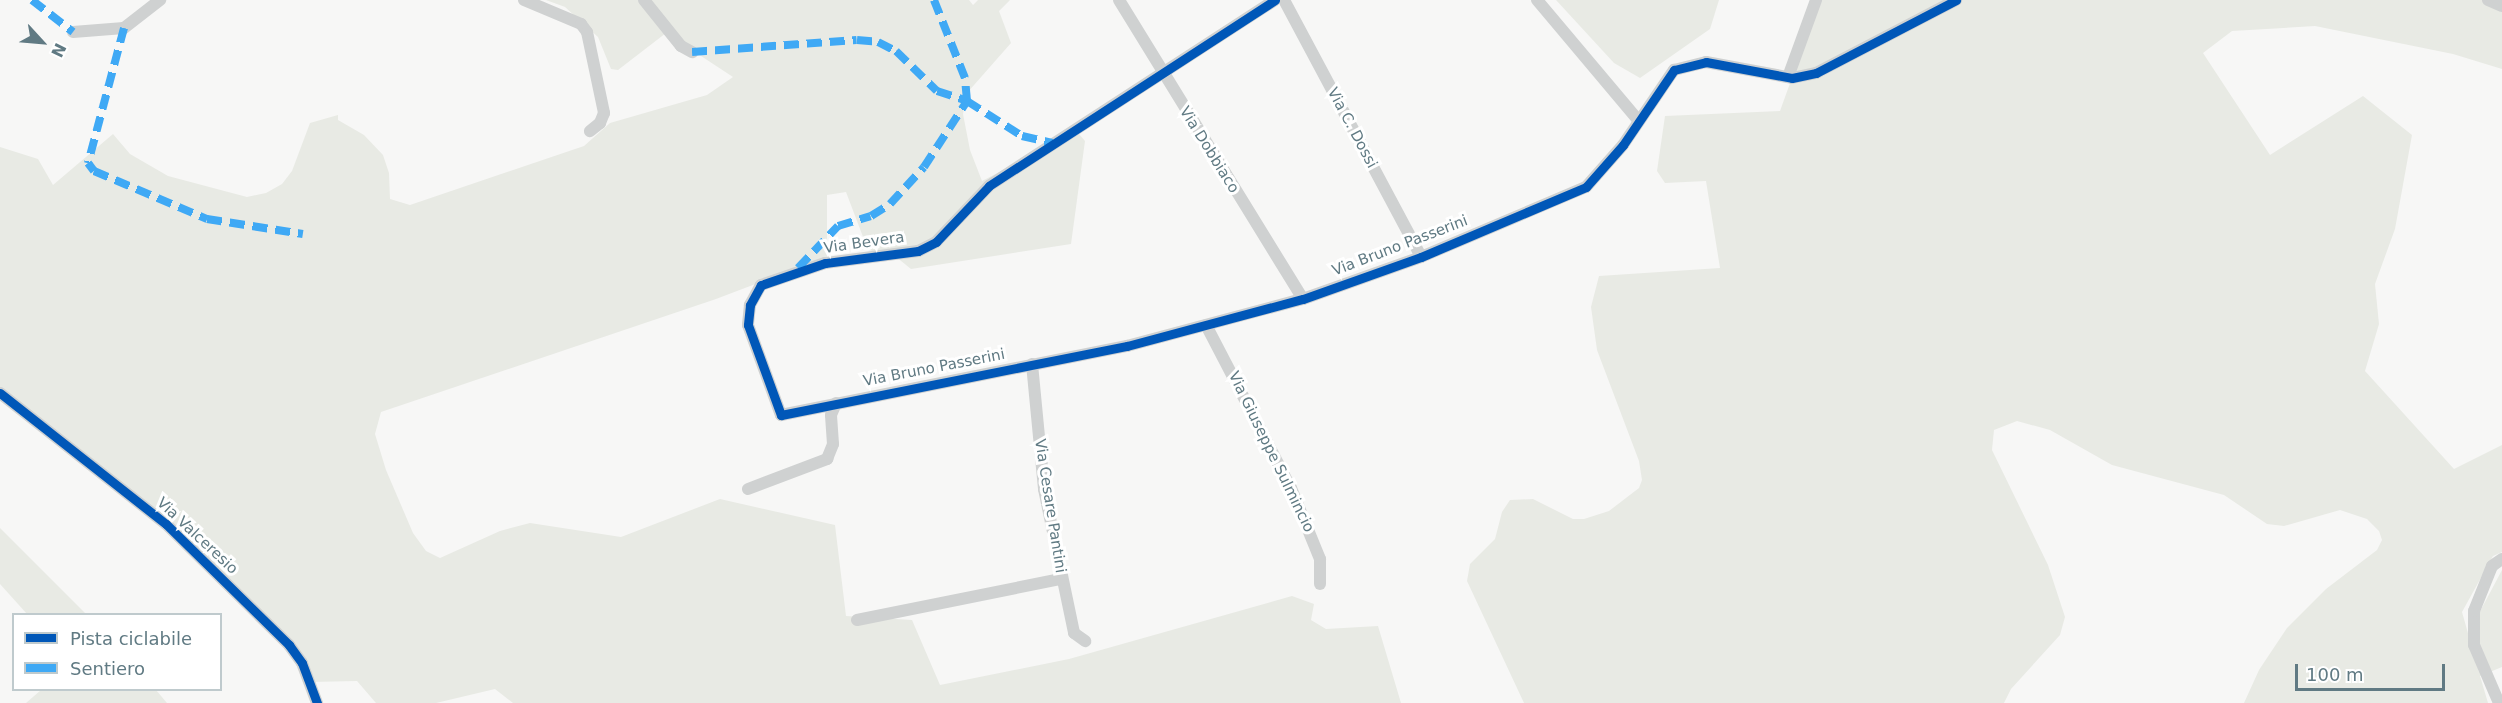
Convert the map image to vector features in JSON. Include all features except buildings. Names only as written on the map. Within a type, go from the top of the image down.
[{"type":"street","points":[[73,32],[124,28],[159,0]]},
{"type":"street","points":[[524,0],[581,24],[587,32],[604,113],[600,123],[590,130]]},
{"type":"street","points":[[644,0],[681,46],[692,52]]},
{"type":"street","name":"Via Dobbiaco","points":[[1119,0],[1162,75],[1302,298]]},
{"type":"street","points":[[1162,75],[1275,0]]},
{"type":"street","name":"Via C. Dossi","points":[[1284,0],[1421,257]]},
{"type":"street","points":[[1537,0],[1639,122]]},
{"type":"street","points":[[1788,77],[1816,0]]},
{"type":"street","name":"Via Bruno Passerini","points":[[781,415],[1128,346],[1302,298],[1421,257],[1586,187],[1639,122],[1662,83],[1674,70],[1687,64],[1723,63],[1788,77],[1816,73],[1956,0]]},
{"type":"street","points":[[2488,0],[2502,6]]},
{"type":"street","name":"Via Bevera","points":[[781,415],[748,324],[750,305],[761,285],[825,263],[918,250],[936,242],[989,186],[1162,75]]},
{"type":"street","name":"Via Giuseppe Sulmincio","points":[[1206,325],[1291,488],[1320,559],[1320,584]]},
{"type":"street","name":"Via Cesare Pantini","points":[[1032,364],[1044,489],[1061,579],[1074,633],[1085,641]]},
{"type":"street","name":"Via Valceresio","points":[[0,393],[166,524],[289,645],[302,663],[317,703]]},
{"type":"street","points":[[748,489],[827,459],[833,444],[831,415],[836,403]]},
{"type":"street","points":[[2499,703],[2474,645],[2474,611],[2492,566],[2502,559]]},
{"type":"street","points":[[856,620],[1061,579]]},
{"type":"shaded area","points":[[546,0],[969,0],[973,5],[978,0],[1010,0],[999,11],[1011,43],[967,93],[963,114],[970,150],[982,181],[1072,134],[1079,134],[1085,141],[1071,244],[911,269],[895,256],[868,250],[846,192],[827,195],[827,257],[716,299],[381,412],[375,434],[386,470],[413,533],[426,551],[440,558],[500,531],[530,523],[621,537],[720,499],[835,525],[846,616],[912,620],[940,685],[1069,659],[1292,596],[1314,604],[1311,620],[1326,629],[1378,626],[1401,703],[513,703],[495,689],[436,703],[376,703],[357,681],[310,682],[303,663],[142,507],[0,396],[0,147],[38,159],[53,185],[113,134],[130,154],[168,176],[247,197],[266,193],[282,184],[292,171],[310,123],[338,115],[338,120],[364,135],[383,155],[389,173],[390,199],[410,205],[584,146],[610,123],[707,95],[733,77],[666,33],[618,70],[611,69],[598,37],[565,7]]},
{"type":"shaded area","points":[[1556,0],[1719,0],[1710,29],[1640,78],[1614,63]]},
{"type":"shaded area","points":[[1820,0],[2502,0],[2502,69],[2453,54],[2315,26],[2232,31],[2203,53],[2270,155],[2363,96],[2412,135],[2395,229],[2375,284],[2379,324],[2365,371],[2454,469],[2502,445],[2502,552],[2493,556],[2462,612],[2479,672],[2476,619],[2502,570],[2502,667],[2480,676],[2488,703],[2244,703],[2259,670],[2287,628],[2326,589],[2377,550],[2382,540],[2379,531],[2367,519],[2340,510],[2284,526],[2267,524],[2224,495],[2112,465],[2050,430],[2017,421],[1994,430],[1992,450],[2048,565],[2065,617],[2060,635],[2011,689],[2004,703],[1524,703],[1467,581],[1470,564],[1495,539],[1502,512],[1510,500],[1533,499],[1573,519],[1584,519],[1609,511],[1639,488],[1642,480],[1639,461],[1597,350],[1591,307],[1599,276],[1720,268],[1706,181],[1665,183],[1657,171],[1665,116],[1780,111]]},
{"type":"shaded area","points":[[0,528],[85,613],[26,613],[0,584]]},
{"type":"shaded area","points":[[40,691],[157,691],[167,703],[26,703]]},
{"type":"marked path","points":[[32,0],[73,32]]},
{"type":"marked path","points":[[798,268],[838,226],[871,216],[890,204],[924,167],[967,101],[965,78],[934,0]]},
{"type":"marked path","points":[[124,28],[88,163],[94,171],[207,219],[303,234]]},
{"type":"marked path","points":[[692,52],[857,40],[878,42],[896,51],[937,91],[967,101],[1022,136],[1052,143]]},
{"type":"cycle path","points":[[1275,0],[989,186],[936,242],[918,251],[825,263],[761,285],[750,305],[748,325],[781,415],[1127,346],[1303,299],[1421,257],[1586,187],[1623,145],[1674,70],[1706,62],[1792,78],[1816,73],[1956,0]]},
{"type":"cycle path","points":[[0,393],[166,524],[289,645],[302,663],[317,703]]}]
